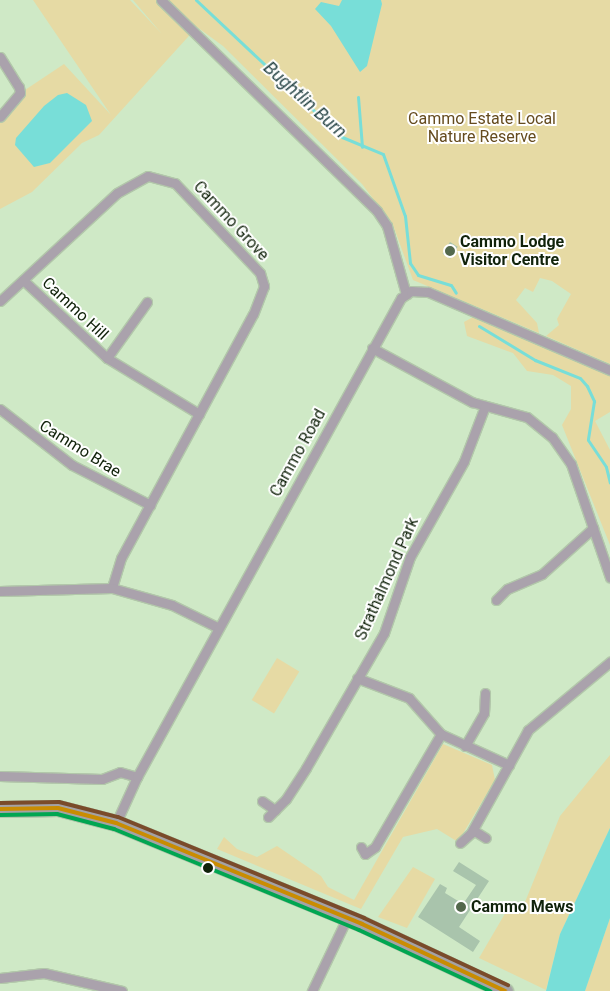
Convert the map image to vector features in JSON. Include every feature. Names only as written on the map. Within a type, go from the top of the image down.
[{"type":"main road","points":[[0,809],[58,808],[116,823],[347,918],[500,989]]},
{"type":"street","points":[[162,0],[377,211],[386,226],[406,294],[428,292],[610,370]]},
{"type":"street","points":[[0,57],[20,93],[0,116]]},
{"type":"street","name":"Cammo Grove","points":[[0,301],[129,184],[157,176],[175,183],[252,263],[264,286],[254,314],[121,558],[112,588]]},
{"type":"street","name":"Cammo Hill","points":[[23,280],[108,358],[199,414]]},
{"type":"street","name":"Cammo Road","points":[[116,823],[137,777],[396,304],[406,294]]},
{"type":"street","name":"Cammo Hill","points":[[108,358],[148,303]]},
{"type":"street","points":[[372,348],[485,406],[527,417],[552,437],[571,464],[610,577]]},
{"type":"street","name":"Strathalmond Park","points":[[268,817],[306,768],[384,633],[410,558],[464,461],[485,406]]},
{"type":"street","name":"Cammo Brae","points":[[0,409],[72,465],[150,505]]},
{"type":"street","points":[[496,600],[507,589],[542,574],[593,528]]},
{"type":"street","points":[[0,591],[112,588],[172,605],[219,628]]},
{"type":"street","points":[[460,843],[473,830],[528,730],[610,662]]},
{"type":"street","points":[[357,678],[409,698],[441,734],[509,765]]},
{"type":"street","points":[[465,746],[484,713],[485,693]]},
{"type":"street","points":[[361,847],[365,854],[375,847],[441,734]]},
{"type":"street","points":[[0,776],[102,779],[120,772],[137,777]]},
{"type":"street","points":[[262,801],[275,810]]},
{"type":"street","points":[[473,830],[486,838]]},
{"type":"street","points":[[312,991],[347,918]]},
{"type":"street","points":[[0,978],[44,973],[122,991]]},
{"type":"green space","name":"Cammo Estate Local Nature Reserve","points":[[33,0],[130,0],[162,34],[133,0],[610,0],[610,364],[546,336],[559,325],[557,319],[571,294],[552,281],[540,278],[533,292],[525,288],[516,300],[537,323],[539,333],[413,280],[393,225],[362,184],[223,46],[197,27],[99,135],[82,143],[32,192],[0,209],[0,122],[20,103],[25,90],[64,64],[111,115]]},
{"type":"green space","points":[[475,316],[610,375],[610,412],[595,421],[610,450],[610,545],[562,425],[571,409],[571,386],[553,375],[527,371],[513,353],[467,336],[464,322]]},
{"type":"green space","points":[[277,658],[299,671],[274,713],[252,700]]},
{"type":"green space","points":[[443,744],[492,765],[495,780],[458,842],[437,829],[403,837],[361,909],[217,849],[224,837],[237,849],[257,857],[277,846],[321,876],[328,887],[354,900]]},
{"type":"green space","points":[[610,755],[610,828],[560,934],[546,990],[479,958],[510,905],[525,902],[560,816]]},
{"type":"green space","points":[[413,867],[435,879],[407,928],[378,917]]},
{"type":"green space","points":[[610,918],[610,991],[585,991],[589,979]]},
{"type":"water","points":[[342,0],[381,0],[382,4],[367,66],[360,72],[331,26],[315,9],[321,2],[339,6]]},
{"type":"water","points":[[67,93],[86,105],[92,121],[50,163],[34,167],[15,145],[16,138],[44,106],[58,95]]},
{"type":"water","points":[[610,828],[610,918],[585,991],[546,991],[560,934]]},
{"type":"building","name":"Cammo Lodge Visitor Centre","points":[[450,242],[458,247],[450,259],[443,254]]},
{"type":"building","name":"Cammo Mews","points":[[459,862],[489,881],[459,927],[480,941],[473,952],[418,917],[440,884],[447,888],[445,893],[463,904],[476,885],[453,871]]},
{"type":"waterway","name":"Bughtlin Burn","points":[[196,0],[342,137],[383,154],[405,216],[410,263],[418,275],[451,285],[456,293]]},
{"type":"waterway","points":[[358,97],[362,147]]},
{"type":"waterway","name":"Bughtlin Burn","points":[[479,326],[535,360],[580,378],[587,386],[594,401],[588,440],[606,467],[610,483]]},
{"type":"transit line","points":[[0,803],[59,802],[118,817],[364,918],[508,985]]},
{"type":"transit line","points":[[0,809],[58,808],[116,823],[362,924],[505,991]]},
{"type":"transit line","points":[[0,815],[57,814],[114,829],[359,930],[490,991]]},
{"type":"place","name":"Cammo Lodge Visitor Centre","points":[[450,251]]},
{"type":"place","name":"Cammo Mews","points":[[461,907]]}]
